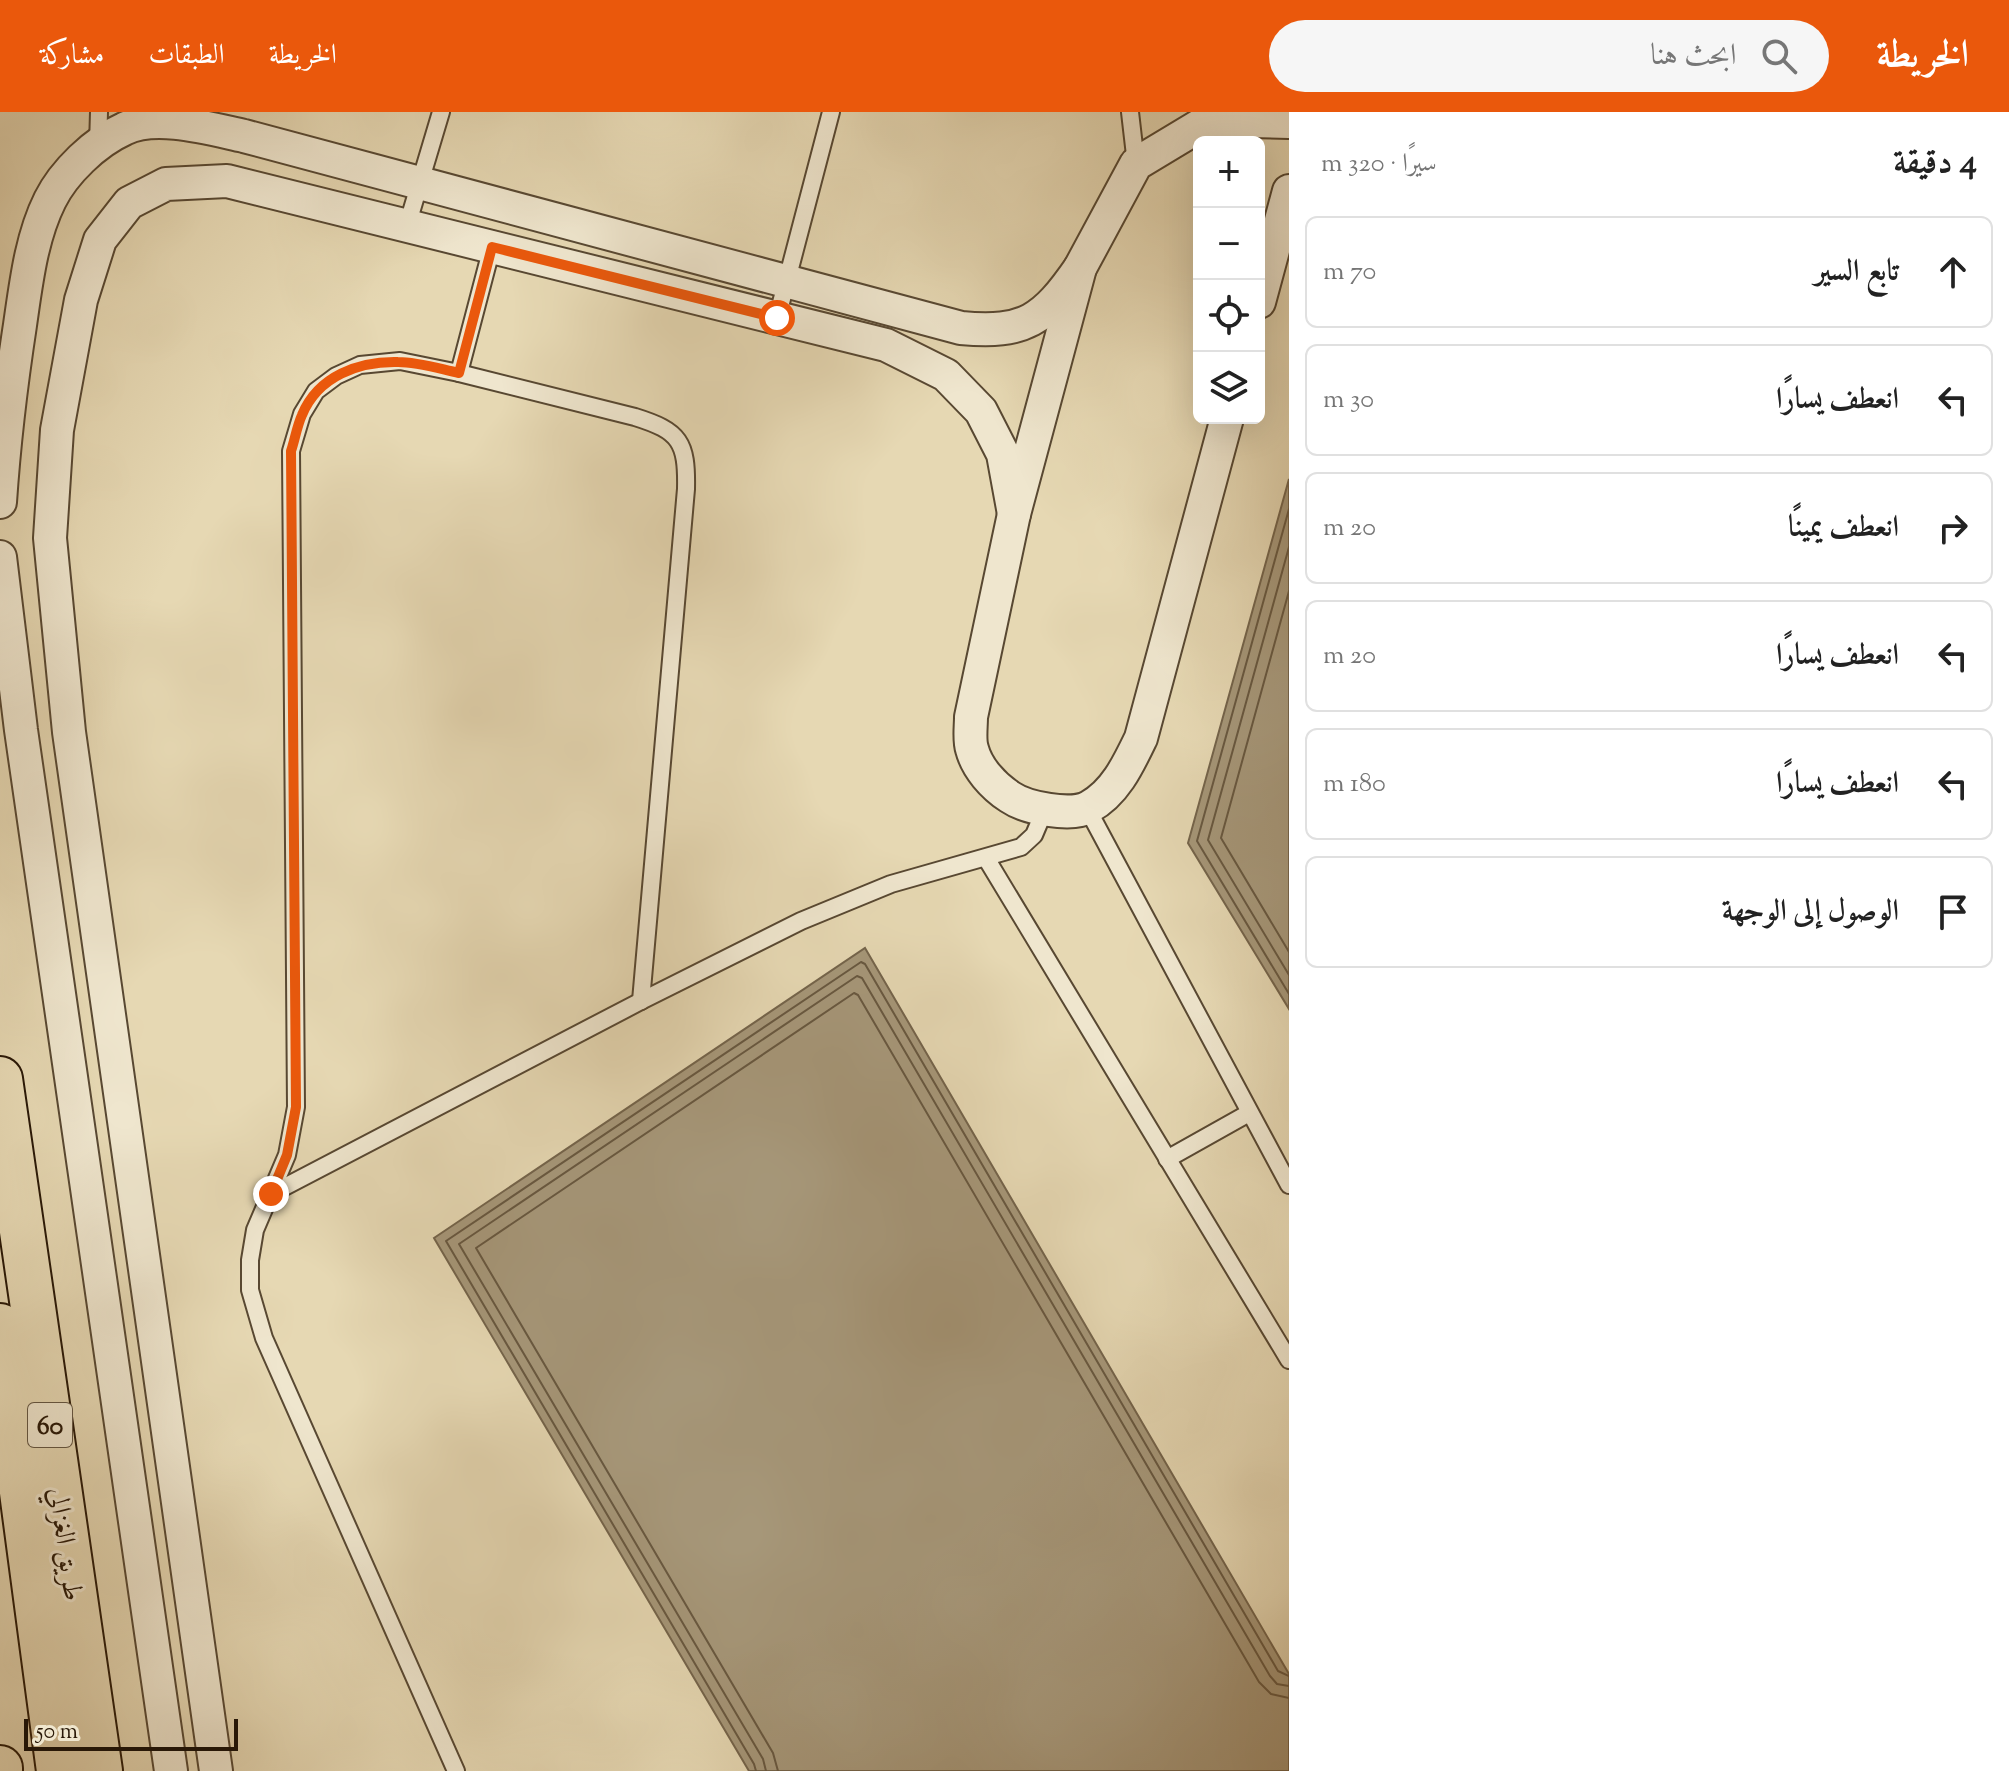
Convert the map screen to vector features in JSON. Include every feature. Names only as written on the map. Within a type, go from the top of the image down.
[{"type":"main road","name":"طريق الغزالي","points":[[0,1079],[100,1771]]},
{"type":"main road","name":"60","points":[[0,1326],[59,1771]]},
{"type":"street","points":[[0,502],[5,422],[24,294],[37,238],[50,200],[69,172],[98,146],[125,128],[155,122],[197,126],[244,136],[961,328],[994,331],[1025,324],[1056,303],[1080,268],[1136,164],[1209,120],[1289,122]]},
{"type":"street","points":[[216,1771],[69,732],[50,538],[57,430],[81,300],[100,240],[129,203],[166,184],[227,181],[886,345],[946,375],[981,411],[1003,454],[1014,514]]},
{"type":"street","points":[[1265,280],[1289,191]]},
{"type":"street","points":[[1080,268],[1014,514],[971,717],[971,748],[984,775],[1011,798],[1045,809],[1067,811],[1087,808],[1110,791],[1128,766],[1141,738],[1225,424]]},
{"type":"street","points":[[0,557],[61,1014],[171,1771]]},
{"type":"street","points":[[61,1014],[108,1007]]},
{"type":"lane","points":[[98,146],[99,112]]},
{"type":"lane","points":[[407,226],[441,112]]},
{"type":"lane","points":[[777,318],[831,112]]},
{"type":"lane","points":[[1130,112],[1136,164]]},
{"type":"lane","points":[[459,373],[492,247]]},
{"type":"lane","points":[[456,1771],[264,1338],[250,1290],[250,1260],[255,1230],[287,1155],[296,1107],[298,1071],[291,451],[302,414],[316,391],[348,370],[360,365],[400,361],[459,373],[662,426],[681,441],[687,460],[641,1001]]},
{"type":"lane","points":[[1087,808],[1289,1185]]},
{"type":"lane","points":[[271,1194],[641,1001],[847,900],[891,884],[1021,847],[1034,835],[1045,809]]},
{"type":"lane","points":[[986,858],[1289,1360]]},
{"type":"lane","points":[[1167,1159],[1249,1113]]},
{"type":"water","points":[[1289,479],[1289,1009],[1188,843]]},
{"type":"water","points":[[865,948],[1289,1674],[1289,1771],[749,1771],[434,1238]]},
{"type":"route","points":[[271,1194],[287,1155],[296,1107],[298,1071],[291,451],[302,414],[316,391],[336,376],[360,365],[400,361],[459,373],[492,247],[777,318]]}]
